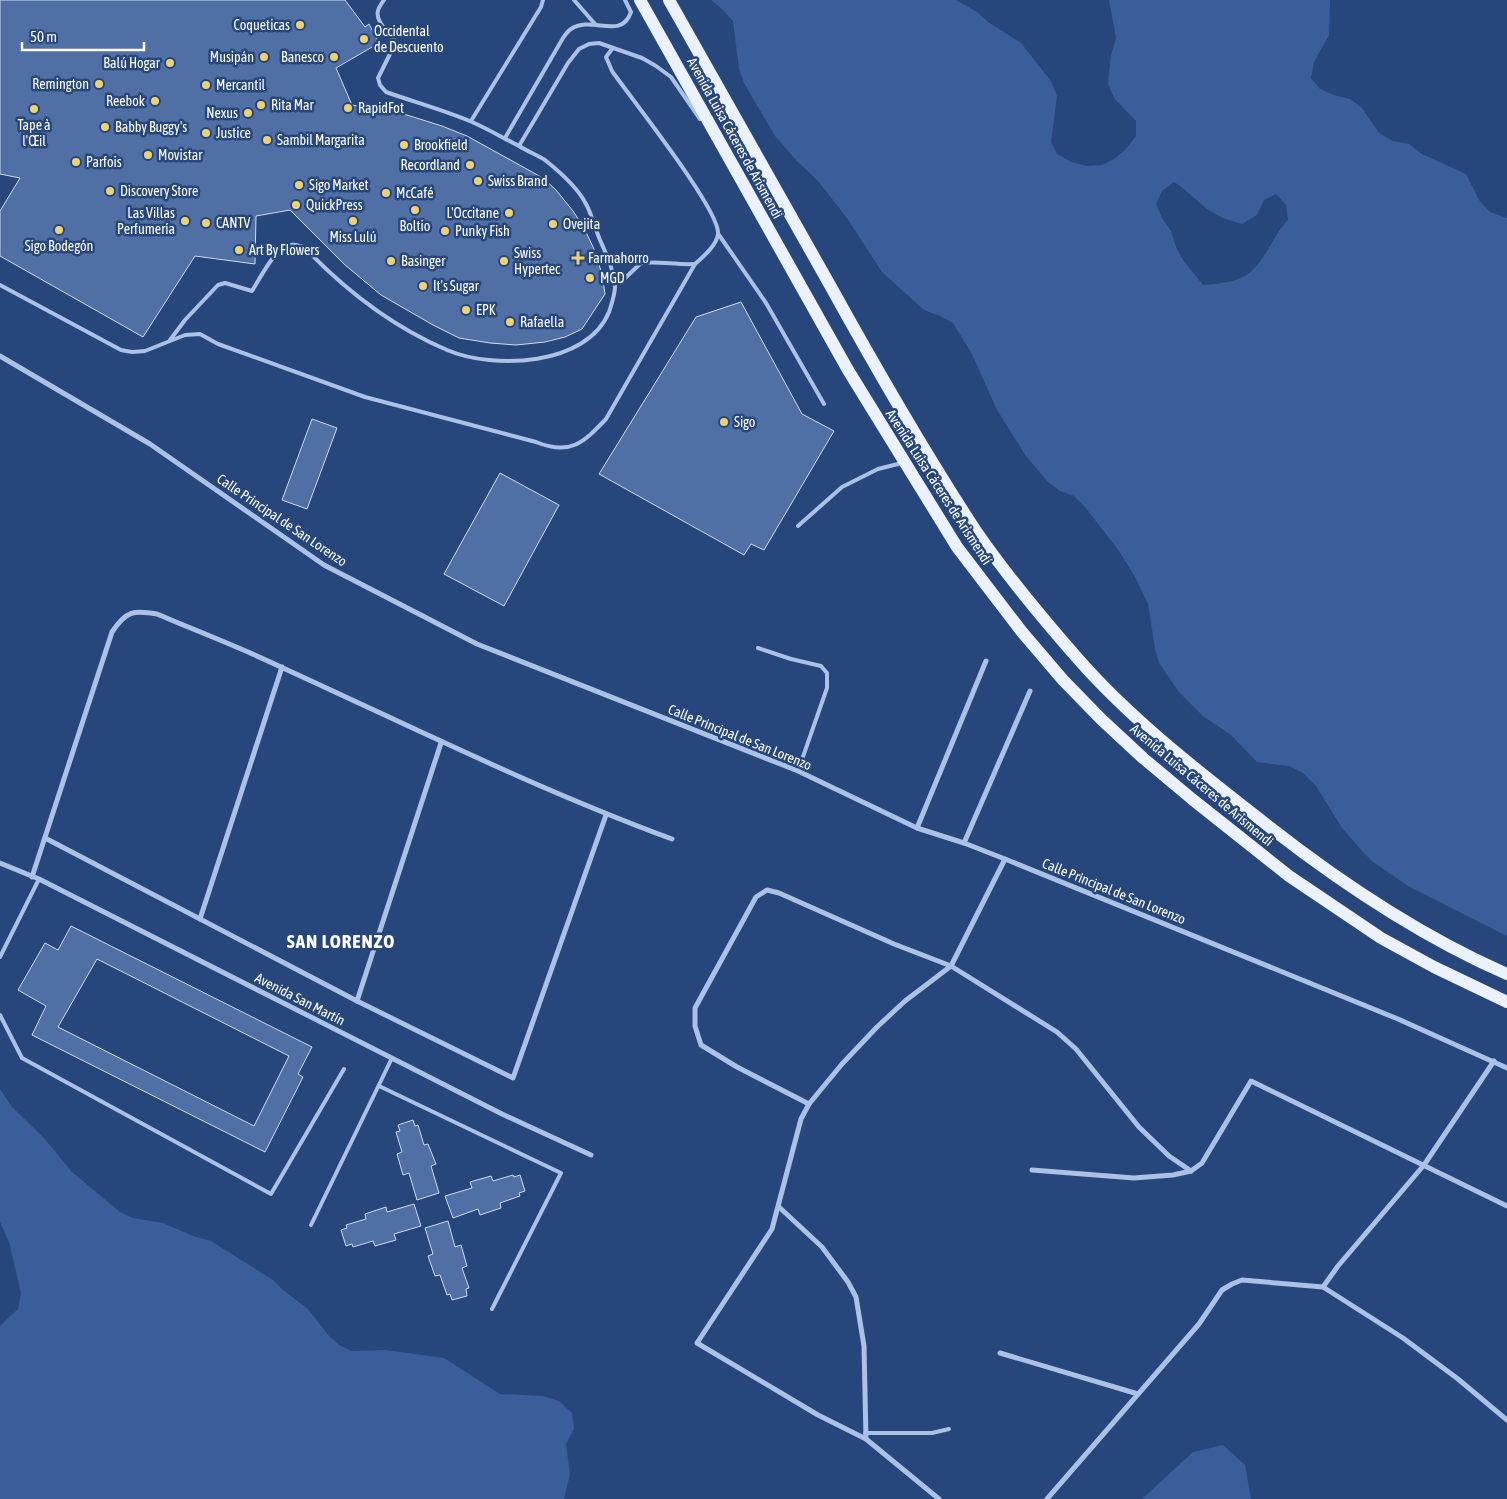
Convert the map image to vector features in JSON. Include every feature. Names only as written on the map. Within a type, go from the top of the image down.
[{"type":"main road","name":"Avenida Luisa Cáceres de Arismendi","points":[[640,0],[848,370],[956,547],[1022,632],[1063,680],[1143,758],[1289,876],[1389,942],[1434,967],[1507,1002]]},
{"type":"main road","name":"Avenida Luisa Cáceres de Arismendi","points":[[669,0],[910,425],[978,533],[1041,616],[1082,663],[1160,739],[1305,856],[1394,916],[1507,974]]},
{"type":"street","name":"Calle Principal de San Lorenzo","points":[[0,356],[150,444],[324,565],[478,644],[798,771],[917,828],[1005,859],[1398,1020],[1507,1068]]},
{"type":"street","points":[[32,877],[112,632],[120,620],[131,612],[143,611],[157,614],[282,667],[441,742],[606,815],[672,839]]},
{"type":"street","points":[[917,828],[986,661]]},
{"type":"street","points":[[200,919],[282,667]]},
{"type":"street","points":[[964,843],[1030,691]]},
{"type":"street","points":[[357,1001],[441,742]]},
{"type":"street","points":[[45,838],[357,1001],[513,1078],[606,815]]},
{"type":"street","points":[[939,1499],[866,1436],[818,1415],[697,1343],[772,1230],[801,1118],[809,1104],[876,1027],[905,1001],[951,966],[1005,859]]},
{"type":"street","name":"Avenida San Martín","points":[[0,864],[39,880],[502,1114],[590,1155]]},
{"type":"street","points":[[809,1104],[737,1067],[700,1045],[695,1026],[695,1008],[756,897],[767,890],[779,893],[894,944],[951,966],[1057,1032],[1076,1049],[1139,1127],[1169,1156],[1191,1172]]},
{"type":"street","points":[[1322,1287],[1424,1164],[1494,1062]]},
{"type":"street","points":[[1032,1170],[1134,1178],[1191,1172],[1202,1163],[1251,1081],[1507,1206]]},
{"type":"street","points":[[779,1207],[822,1247],[848,1282],[856,1297],[864,1346],[866,1436]]},
{"type":"street","points":[[1047,1499],[1199,1324],[1222,1290],[1242,1280],[1322,1287],[1402,1338],[1458,1379],[1507,1420]]},
{"type":"street","points":[[1000,1353],[1138,1394]]},
{"type":"lane","points":[[170,340],[184,320],[218,285],[224,283],[252,291],[284,246],[295,244],[304,247],[353,293],[378,311],[448,350],[475,359],[513,362],[541,358],[570,349],[598,331],[605,321],[613,303],[615,284],[607,255],[586,204],[571,184],[544,160],[505,138],[471,122],[386,92],[380,84],[378,78],[391,52],[394,40],[380,23],[378,17],[377,12],[384,0]]},
{"type":"lane","points":[[471,122],[541,7],[543,0]]},
{"type":"lane","points":[[574,0],[595,24]]},
{"type":"lane","points":[[505,138],[570,29],[580,25],[595,24],[612,27],[622,25],[628,20],[631,12],[625,0]]},
{"type":"lane","points":[[519,146],[568,62],[578,49],[589,44],[599,43],[642,58],[671,77],[756,206]]},
{"type":"lane","points":[[612,49],[606,57],[612,71],[689,176],[710,208],[716,221],[718,235],[766,303],[824,404]]},
{"type":"lane","points":[[0,285],[121,350],[132,352],[145,351],[185,335],[200,334],[218,344],[365,397],[536,442],[550,448],[570,447],[589,437],[606,419],[695,264],[708,253],[718,235]]},
{"type":"lane","points":[[615,284],[621,282],[641,263],[695,264]]},
{"type":"lane","points":[[798,526],[842,487],[878,469],[904,462]]},
{"type":"lane","points":[[758,648],[791,659],[821,666],[827,673],[827,688],[798,771]]},
{"type":"lane","points":[[0,958],[39,880]]},
{"type":"lane","points":[[0,1015],[22,1058],[271,1194],[344,1069]]},
{"type":"lane","points":[[311,1225],[392,1058]]},
{"type":"lane","points":[[379,1086],[561,1173],[492,1309]]},
{"type":"lane","points":[[866,1436],[932,1433],[949,1429]]},
{"type":"shaded area","points":[[711,0],[956,0],[977,12],[988,22],[1021,43],[1051,81],[1057,96],[1051,142],[1057,154],[1071,162],[1087,166],[1102,165],[1114,159],[1125,150],[1136,136],[1136,121],[1114,98],[1108,84],[1111,55],[1116,38],[1109,0],[1330,0],[1329,35],[1314,62],[1311,78],[1320,89],[1350,99],[1362,108],[1379,133],[1393,141],[1409,144],[1422,154],[1466,174],[1479,200],[1490,212],[1507,218],[1507,936],[1408,886],[1373,862],[1342,828],[1316,786],[1303,773],[1289,766],[1257,762],[1231,735],[1203,716],[1179,692],[1159,663],[1148,604],[1135,577],[1119,551],[1085,507],[1074,496],[1060,491],[1048,482],[1026,456],[997,410],[972,354],[953,323],[924,310],[882,272],[847,218],[818,181],[775,136],[744,83],[739,69],[733,21]],"holes":[[[1174,182],[1212,212],[1242,224],[1257,215],[1264,200],[1276,194],[1286,205],[1288,220],[1278,232],[1257,266],[1250,272],[1235,280],[1203,285],[1183,260],[1171,231],[1162,218],[1156,204],[1162,191]]]},
{"type":"shaded area","points":[[0,1089],[12,1107],[44,1138],[72,1172],[120,1212],[133,1218],[163,1223],[193,1236],[211,1241],[273,1280],[308,1309],[329,1336],[339,1345],[352,1351],[385,1350],[444,1358],[500,1394],[543,1396],[559,1401],[572,1413],[574,1429],[566,1444],[570,1474],[564,1499],[0,1499],[0,1326],[18,1309],[21,1293],[9,1242],[0,1222]]},
{"type":"shaded area","points":[[1223,1445],[1245,1465],[1251,1499],[1142,1499],[1193,1452]]},
{"type":"building","points":[[0,0],[345,0],[365,27],[369,24],[379,43],[336,68],[352,105],[407,115],[442,126],[467,136],[543,178],[556,190],[584,228],[594,249],[602,274],[605,294],[582,329],[565,337],[545,342],[516,345],[459,338],[381,295],[344,264],[290,210],[256,216],[255,264],[195,256],[143,337],[0,256],[0,211],[20,178],[0,174]]},
{"type":"building","name":"Sigo","points":[[741,302],[802,414],[834,431],[764,550],[751,544],[744,555],[599,474],[696,317]]},
{"type":"building","points":[[312,419],[337,428],[307,509],[282,500]]},
{"type":"building","points":[[500,473],[559,505],[504,606],[444,574]]},
{"type":"building","points":[[71,926],[312,1047],[298,1074],[303,1077],[265,1152],[32,1035],[46,1006],[18,990],[45,943],[58,950]],"holes":[[[97,959],[289,1056],[254,1126],[58,1027]]]},
{"type":"building","points":[[413,1120],[415,1126],[418,1125],[424,1145],[428,1144],[436,1164],[431,1166],[439,1193],[417,1200],[409,1173],[403,1175],[397,1154],[402,1152],[396,1132],[400,1131],[398,1125]]},
{"type":"building","points":[[513,1175],[514,1177],[520,1175],[525,1191],[519,1193],[520,1196],[500,1203],[501,1208],[480,1215],[478,1209],[453,1218],[445,1196],[472,1188],[470,1182],[491,1176],[493,1181]]},
{"type":"building","points":[[414,1204],[421,1226],[394,1234],[396,1240],[375,1246],[373,1241],[353,1247],[352,1244],[346,1246],[341,1230],[347,1228],[346,1225],[366,1219],[365,1214],[386,1207],[387,1212]]},
{"type":"building","points":[[448,1221],[455,1247],[461,1245],[467,1266],[462,1268],[469,1288],[466,1289],[467,1296],[452,1300],[450,1294],[447,1295],[440,1275],[435,1276],[428,1256],[433,1254],[425,1228]]},
{"type":"place","name":"Coqueticas","points":[[300,25]]},
{"type":"place","name":"Occidental de Descuento","points":[[364,39]]},
{"type":"place","name":"Musipán","points":[[264,57]]},
{"type":"place","name":"Banesco","points":[[334,57]]},
{"type":"place","name":"Balú Hogar","points":[[170,63]]},
{"type":"place","name":"Remington","points":[[99,84]]},
{"type":"place","name":"Mercantil","points":[[206,85]]},
{"type":"place","name":"Reebok","points":[[155,101]]},
{"type":"place","name":"Rita Mar","points":[[261,105]]},
{"type":"place","name":"RapidFot","points":[[348,108]]},
{"type":"place","name":"Tape à l'Œil","points":[[34,109]]},
{"type":"place","name":"Nexus","points":[[248,113]]},
{"type":"place","name":"Babby Buggy's","points":[[105,127]]},
{"type":"place","name":"Justice","points":[[206,133]]},
{"type":"place","name":"Sambil Margarita","points":[[267,140]]},
{"type":"place","name":"Brookfield","points":[[404,145]]},
{"type":"place","name":"Movistar","points":[[148,155]]},
{"type":"place","name":"Parfois","points":[[76,162]]},
{"type":"place","name":"Recordland","points":[[470,165]]},
{"type":"place","name":"Swiss Brand","points":[[478,181]]},
{"type":"place","name":"Sigo Market","points":[[299,185]]},
{"type":"place","name":"Discovery Store","points":[[110,191]]},
{"type":"place","name":"McCafé","points":[[386,193]]},
{"type":"place","name":"QuickPress","points":[[296,205]]},
{"type":"place","name":"Boltio","points":[[415,210]]},
{"type":"place","name":"L'Occitane","points":[[509,213]]},
{"type":"place","name":"Las Villas Perfumería","points":[[185,221]]},
{"type":"place","name":"Miss Lulú","points":[[353,221]]},
{"type":"place","name":"CANTV","points":[[206,223]]},
{"type":"place","name":"Ovejita","points":[[553,224]]},
{"type":"place","name":"Sigo Bodegón","points":[[59,230]]},
{"type":"place","name":"Punky Fish","points":[[445,231]]},
{"type":"place","name":"Art By Flowers","points":[[239,250]]},
{"type":"place","name":"Farmahorro","points":[[578,258]]},
{"type":"place","name":"Basinger","points":[[391,261]]},
{"type":"place","name":"Swiss Hypertec","points":[[504,261]]},
{"type":"place","name":"MGD","points":[[590,278]]},
{"type":"place","name":"It's Sugar","points":[[423,286]]},
{"type":"place","name":"EPK","points":[[466,310]]},
{"type":"place","name":"Rafaella","points":[[510,322]]},
{"type":"place","name":"Sigo","points":[[724,422]]},
{"type":"district","name":"SAN LORENZO","points":[[341,941]]}]
